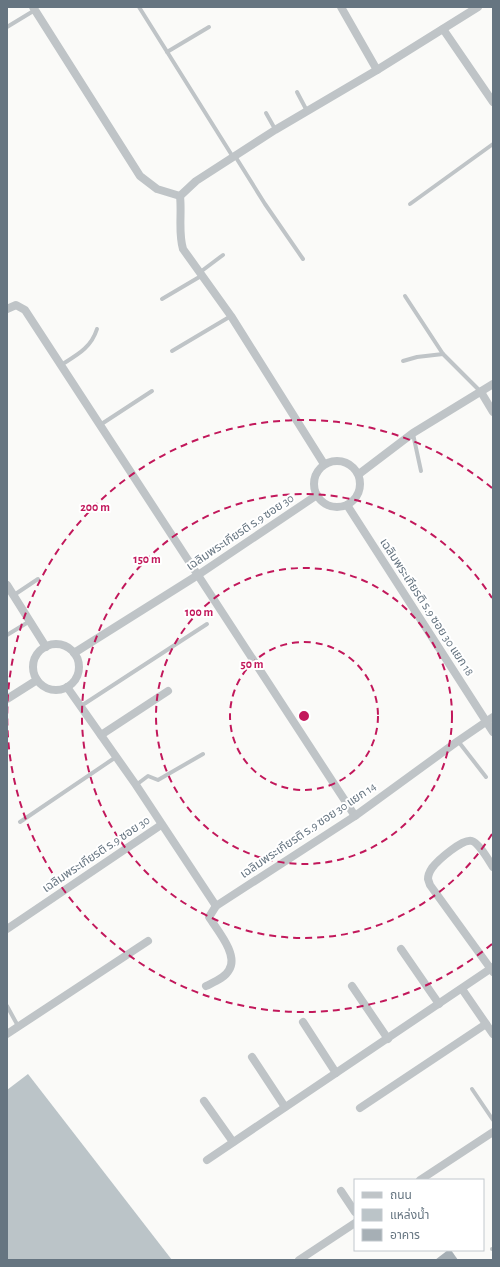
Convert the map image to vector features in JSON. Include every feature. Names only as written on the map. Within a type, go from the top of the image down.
[{"type":"street","points":[[341,7],[377,70]]},
{"type":"street","points":[[180,196],[196,181],[234,156],[478,7]]},
{"type":"street","points":[[34,9],[140,176],[157,189],[180,196]]},
{"type":"street","points":[[443,29],[493,102]]},
{"type":"street","points":[[180,196],[182,207],[180,240],[182,249],[231,316],[324,464]]},
{"type":"street","points":[[7,309],[16,305],[25,310],[355,816]]},
{"type":"street","points":[[359,474],[413,433],[493,384]]},
{"type":"street","points":[[481,392],[493,412]]},
{"type":"street","points":[[331,461],[345,461],[352,465],[359,474],[361,486],[358,494],[354,500],[347,505],[340,507],[327,505],[321,501],[317,495],[314,482],[319,469],[324,464],[331,461]]},
{"type":"street","name":"เฉลิมพระเกียรติ ร.9 ซอย 30","points":[[74,653],[198,575],[317,495]]},
{"type":"street","name":"เฉลิมพระเกียรติ ร.9 ซอย 30 แยก 18","points":[[347,505],[490,720],[493,732]]},
{"type":"street","points":[[7,585],[46,647]]},
{"type":"street","points":[[51,645],[66,646],[78,658],[79,672],[77,678],[67,687],[51,690],[37,680],[34,673],[36,658],[46,647],[51,645]]},
{"type":"street","points":[[7,700],[37,680]]},
{"type":"street","name":"เฉลิมพระเกียรติ ร.9 ซอย 30","points":[[7,929],[161,824],[136,785],[67,687]]},
{"type":"street","points":[[101,735],[168,691]]},
{"type":"street","name":"เฉลิมพระเกียรติ ร.9 ซอย 30 แยก 14","points":[[216,906],[355,816],[458,741],[490,720]]},
{"type":"street","points":[[161,824],[216,906],[209,917],[226,943],[232,957],[232,964],[229,971],[219,979],[206,986]]},
{"type":"street","points":[[207,1160],[492,969],[430,885],[428,879],[433,867],[461,843],[467,840],[472,840],[477,844],[493,867]]},
{"type":"street","points":[[7,1034],[148,941]]},
{"type":"street","points":[[401,949],[439,1004]]},
{"type":"street","points":[[352,986],[388,1039]]},
{"type":"street","points":[[462,989],[493,1034]]},
{"type":"street","points":[[303,1022],[336,1073]]},
{"type":"street","points":[[360,1108],[486,1024]]},
{"type":"street","points":[[252,1057],[285,1107]]},
{"type":"street","points":[[204,1101],[233,1142]]},
{"type":"street","points":[[422,1179],[493,1132]]},
{"type":"street","points":[[342,1191],[354,1210]]},
{"type":"street","points":[[299,1260],[354,1224]]},
{"type":"lane","points":[[139,7],[265,204],[303,259]]},
{"type":"lane","points":[[7,28],[34,9]]},
{"type":"lane","points":[[167,52],[208,27]]},
{"type":"lane","points":[[297,92],[306,111]]},
{"type":"lane","points":[[266,113],[276,130]]},
{"type":"lane","points":[[410,204],[493,144]]},
{"type":"lane","points":[[162,299],[200,274],[224,255]]},
{"type":"lane","points":[[404,296],[443,354],[481,392]]},
{"type":"lane","points":[[172,351],[231,316]]},
{"type":"lane","points":[[61,365],[86,349],[92,342],[97,329]]},
{"type":"lane","points":[[402,361],[417,357],[443,354]]},
{"type":"lane","points":[[100,425],[152,391]]},
{"type":"lane","points":[[413,433],[421,471]]},
{"type":"lane","points":[[13,595],[38,579]]},
{"type":"lane","points":[[7,636],[30,622]]},
{"type":"lane","points":[[81,706],[207,624]]},
{"type":"lane","points":[[458,741],[486,777]]},
{"type":"lane","points":[[136,785],[148,776],[158,780],[203,754]]},
{"type":"lane","points":[[20,822],[116,757]]},
{"type":"lane","points":[[7,1006],[18,1026]]},
{"type":"lane","points":[[472,1089],[493,1120]]},
{"type":"water","points":[[28,1074],[172,1260],[7,1260],[7,1090]]},
{"type":"building","points":[[447,1251],[452,1251],[458,1260],[435,1260]]}]
